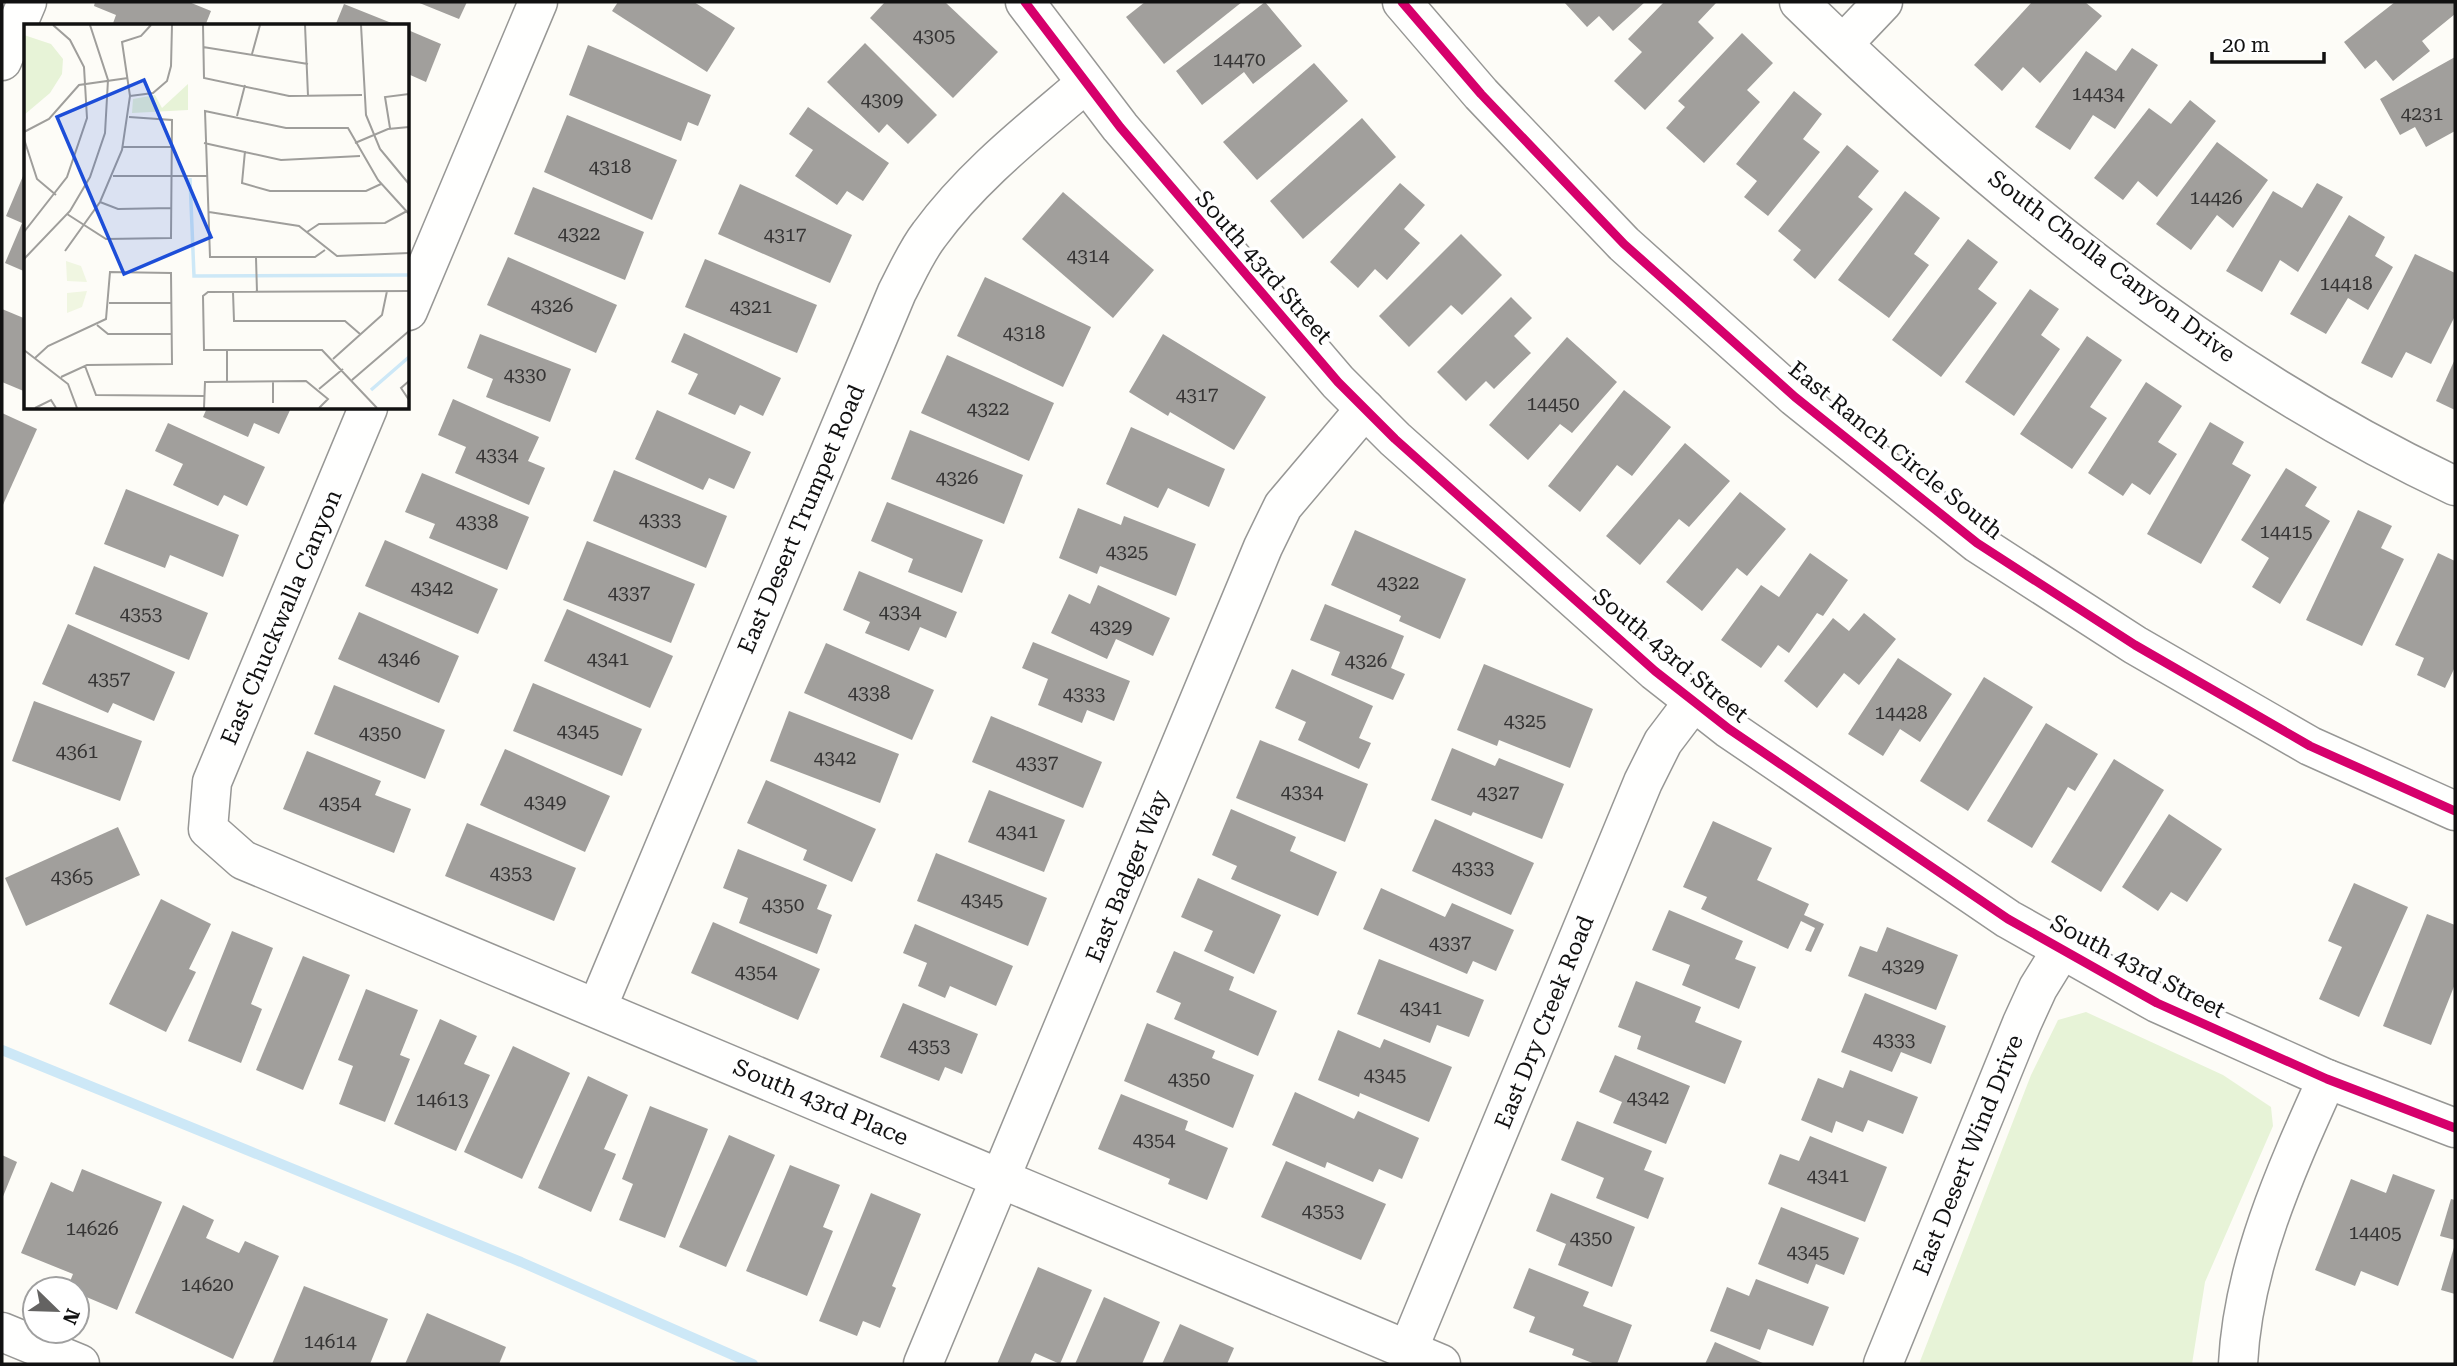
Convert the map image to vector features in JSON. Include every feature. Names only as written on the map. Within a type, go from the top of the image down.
[{"type":"street","points":[[2,61],[27,2]]},
{"type":"street","points":[[410,307],[538,2]]},
{"type":"street","name":"South 43rd Street","points":[[1026,2],[1085,84],[1247,278],[1365,410],[1655,671],[1872,828],[2008,919],[2157,1003],[2327,1079],[2455,1128]]},
{"type":"street","name":"East Ranch Circle South","points":[[1402,2],[1481,94],[1624,244],[1796,397],[1977,543],[2134,645],[2310,746],[2455,811]]},
{"type":"street","name":"South Cholla Canyon Drive","points":[[1799,2],[2039,217],[2184,325],[2277,387],[2455,486]]},
{"type":"street","points":[[1843,44],[1883,2]]},
{"type":"street","name":"East Desert Trumpet Road","points":[[597,1008],[897,292],[928,236],[969,188],[995,161],[1085,84]]},
{"type":"street","name":"East Chuckwalla Canyon","points":[[208,830],[212,782],[367,410]]},
{"type":"street","name":"East Badger Way","points":[[923,1364],[1263,547],[1283,506],[1365,410]]},
{"type":"street","name":"East Dry Creek Road","points":[[1424,1357],[1643,782],[1662,742],[1694,701]]},
{"type":"street","name":"South 43rd Place","points":[[208,830],[243,860],[1424,1357]]},
{"type":"street","name":"East Desert Wind Drive","points":[[1883,1364],[2022,1023],[2038,988],[2062,949]]},
{"type":"street","points":[[2238,1364],[2250,1277],[2303,1132],[2327,1079]]},
{"type":"street","points":[[2,1332],[80,1364]]},
{"type":"green space","points":[[2086,1012],[2223,1075],[2271,1107],[2273,1126],[2205,1282],[2192,1364],[1919,1364],[2031,1075],[2058,1020]]},
{"type":"building","points":[[95,2],[189,2],[211,11],[206,24],[113,24],[116,15],[94,6]]},
{"type":"building","points":[[417,2],[467,2],[459,19]]},
{"type":"building","points":[[618,2],[694,2],[735,28],[707,72],[612,11]]},
{"type":"building","points":[[885,2],[945,2],[998,52],[953,98],[870,18]]},
{"type":"building","points":[[1145,2],[1242,2],[1164,64],[1126,17]]},
{"type":"building","points":[[1265,2],[1302,46],[1253,84],[1244,72],[1202,105],[1176,71]]},
{"type":"building","points":[[1564,2],[1645,2],[1613,31],[1599,16],[1587,27]]},
{"type":"building","points":[[1664,2],[1716,3],[1698,22],[1714,38],[1645,110],[1614,81],[1642,52],[1628,39]]},
{"type":"building","points":[[2032,2],[2085,2],[2102,16],[2040,83],[2023,67],[2002,91],[1974,65]]},
{"type":"building","points":[[2395,2],[2455,2],[2455,14],[2422,41],[2430,51],[2393,81],[2376,60],[2365,69],[2344,42]]},
{"type":"building","points":[[344,4],[394,24],[336,24]]},
{"type":"building","points":[[410,31],[441,44],[426,82],[410,75]]},
{"type":"building","points":[[1742,33],[1773,63],[1747,90],[1760,102],[1704,163],[1666,128],[1685,107],[1678,101]]},
{"type":"building","points":[[865,43],[937,115],[908,144],[887,124],[879,133],[827,82]]},
{"type":"building","points":[[588,45],[711,95],[698,126],[688,122],[681,141],[569,95]]},
{"type":"building","points":[[2132,48],[2158,65],[2115,129],[2093,115],[2070,150],[2035,127],[2086,51],[2116,71]]},
{"type":"building","points":[[2455,57],[2455,131],[2426,147],[2415,127],[2400,135],[2380,99]]},
{"type":"building","points":[[1314,63],[1348,101],[1257,180],[1223,142]]},
{"type":"building","points":[[1794,91],[1822,114],[1803,139],[1820,152],[1768,216],[1744,197],[1757,181],[1736,164]]},
{"type":"building","points":[[2190,100],[2216,121],[2157,197],[2138,181],[2123,200],[2094,178],[2149,108],[2171,124]]},
{"type":"building","points":[[808,107],[889,163],[863,201],[847,191],[837,205],[795,176],[813,150],[789,134]]},
{"type":"building","points":[[567,115],[677,160],[652,220],[544,172]]},
{"type":"building","points":[[1362,118],[1396,157],[1303,239],[1270,201]]},
{"type":"building","points":[[2217,142],[2268,180],[2233,228],[2217,215],[2191,250],[2156,224]]},
{"type":"building","points":[[1847,145],[1879,171],[1858,197],[1873,209],[1815,279],[1793,260],[1801,250],[1778,231]]},
{"type":"building","points":[[23,176],[24,271],[5,263],[22,223],[6,216]]},
{"type":"building","points":[[1400,183],[1425,205],[1404,229],[1420,243],[1387,280],[1375,269],[1358,288],[1330,262]]},
{"type":"building","points":[[2317,183],[2343,197],[2298,272],[2280,260],[2262,292],[2226,271],[2273,191],[2302,208]]},
{"type":"building","points":[[740,184],[852,235],[830,283],[718,234]]},
{"type":"building","points":[[533,187],[644,232],[625,280],[514,234]]},
{"type":"building","points":[[1905,191],[1940,218],[1914,254],[1929,265],[1889,318],[1838,280]]},
{"type":"building","points":[[1063,192],[1154,270],[1113,318],[1022,239]]},
{"type":"building","points":[[2349,215],[2385,237],[2375,256],[2393,267],[2368,310],[2348,298],[2326,334],[2290,314]]},
{"type":"building","points":[[1461,234],[1502,275],[1462,315],[1451,305],[1409,347],[1379,316]]},
{"type":"building","points":[[1968,239],[1998,262],[1978,289],[1997,303],[1941,377],[1892,340]]},
{"type":"building","points":[[2415,254],[2455,273],[2455,316],[2431,364],[2406,352],[2392,378],[2361,363]]},
{"type":"building","points":[[508,257],[617,305],[596,353],[487,305]]},
{"type":"building","points":[[705,259],[817,305],[797,353],[685,307]]},
{"type":"building","points":[[985,277],[1091,327],[1063,387],[957,336]]},
{"type":"building","points":[[2030,289],[2059,309],[2041,335],[2060,349],[2014,416],[1965,382]]},
{"type":"building","points":[[1511,297],[1532,318],[1514,336],[1531,353],[1494,389],[1486,381],[1466,401],[1437,372]]},
{"type":"building","points":[[2,309],[24,318],[24,391],[2,382]]},
{"type":"building","points":[[684,333],[781,378],[763,416],[740,405],[735,415],[688,394],[698,374],[671,362]]},
{"type":"building","points":[[480,334],[571,369],[550,422],[486,397],[493,379],[467,368]]},
{"type":"building","points":[[1163,334],[1266,397],[1234,450],[1170,412],[1168,416],[1129,392]]},
{"type":"building","points":[[2087,336],[2122,360],[2090,407],[2107,418],[2072,469],[2020,434]]},
{"type":"building","points":[[1567,337],[1617,382],[1572,433],[1560,424],[1528,460],[1489,425]]},
{"type":"building","points":[[947,355],[1054,403],[1029,461],[921,413]]},
{"type":"building","points":[[2455,359],[2455,410],[2436,401]]},
{"type":"building","points":[[2146,382],[2182,406],[2158,442],[2177,454],[2150,495],[2132,483],[2123,496],[2088,473]]},
{"type":"building","points":[[1624,390],[1671,427],[1632,476],[1617,465],[1580,512],[1548,486]]},
{"type":"building","points":[[453,399],[539,437],[528,461],[545,468],[529,505],[455,473],[466,447],[438,435]]},
{"type":"building","points":[[206,410],[290,410],[279,434],[254,423],[248,437],[203,417]]},
{"type":"building","points":[[657,410],[751,452],[734,489],[709,478],[703,490],[635,459]]},
{"type":"building","points":[[2,413],[37,429],[2,507]]},
{"type":"building","points":[[2210,422],[2244,442],[2232,464],[2251,475],[2201,564],[2147,534]]},
{"type":"building","points":[[168,423],[265,467],[247,506],[224,495],[218,506],[173,485],[183,464],[155,451]]},
{"type":"building","points":[[1131,427],[1225,469],[1209,507],[1168,488],[1158,508],[1106,484]]},
{"type":"building","points":[[910,430],[1023,475],[1004,524],[891,479]]},
{"type":"building","points":[[1685,443],[1730,481],[1689,527],[1679,519],[1640,565],[1606,536]]},
{"type":"building","points":[[2286,468],[2317,487],[2305,506],[2330,521],[2280,604],[2252,587],[2269,558],[2241,540]]},
{"type":"building","points":[[614,470],[727,516],[706,568],[593,521]]},
{"type":"building","points":[[422,473],[529,517],[507,570],[429,538],[435,524],[405,512]]},
{"type":"building","points":[[126,489],[239,535],[223,577],[170,555],[165,568],[104,544]]},
{"type":"building","points":[[1740,492],[1786,529],[1747,576],[1737,568],[1702,611],[1666,582]]},
{"type":"building","points":[[887,502],[983,540],[962,593],[908,572],[913,559],[871,541]]},
{"type":"building","points":[[1078,508],[1121,525],[1124,516],[1196,544],[1176,596],[1100,566],[1097,574],[1059,558]]},
{"type":"building","points":[[2358,510],[2392,526],[2381,548],[2404,559],[2362,646],[2306,620]]},
{"type":"building","points":[[1355,530],[1466,579],[1440,639],[1399,621],[1401,616],[1331,585]]},
{"type":"building","points":[[385,540],[498,589],[478,634],[365,586]]},
{"type":"building","points":[[587,541],[695,584],[671,643],[563,600]]},
{"type":"building","points":[[1810,553],[1848,580],[1823,616],[1817,613],[1789,653],[1778,645],[1761,668],[1721,640],[1761,585],[1779,597]]},
{"type":"building","points":[[2438,553],[2455,561],[2455,667],[2445,688],[2417,675],[2424,658],[2395,645]]},
{"type":"building","points":[[94,566],[208,613],[189,660],[75,614]]},
{"type":"building","points":[[859,571],[957,612],[946,638],[920,627],[909,651],[865,633],[870,622],[843,610]]},
{"type":"building","points":[[1098,585],[1170,618],[1153,656],[1116,639],[1107,659],[1051,633],[1069,594],[1090,604]]},
{"type":"building","points":[[1325,604],[1404,636],[1391,668],[1405,674],[1393,700],[1331,675],[1340,652],[1310,640]]},
{"type":"building","points":[[567,609],[673,656],[650,708],[544,661]]},
{"type":"building","points":[[359,612],[459,656],[439,703],[338,659]]},
{"type":"building","points":[[1864,613],[1896,639],[1859,685],[1844,673],[1817,708],[1784,681],[1833,618],[1849,631]]},
{"type":"building","points":[[68,624],[175,672],[154,721],[113,703],[108,713],[42,684]]},
{"type":"building","points":[[1033,642],[1130,681],[1114,721],[1087,710],[1082,723],[1038,705],[1048,679],[1022,668]]},
{"type":"building","points":[[826,643],[934,690],[912,740],[804,693]]},
{"type":"building","points":[[1898,658],[1952,694],[1920,742],[1900,729],[1883,756],[1848,734]]},
{"type":"building","points":[[1484,664],[1593,709],[1570,768],[1499,740],[1497,746],[1457,730]]},
{"type":"building","points":[[1292,669],[1373,706],[1359,738],[1371,743],[1359,769],[1298,740],[1306,722],[1275,708]]},
{"type":"building","points":[[1984,677],[2033,707],[1968,811],[1920,781]]},
{"type":"building","points":[[533,683],[642,729],[622,776],[513,731]]},
{"type":"building","points":[[334,685],[445,730],[425,779],[314,734]]},
{"type":"building","points":[[34,701],[142,741],[120,801],[12,761]]},
{"type":"building","points":[[789,711],[899,754],[880,803],[770,761]]},
{"type":"building","points":[[991,716],[1102,762],[1083,808],[972,762]]},
{"type":"building","points":[[2046,723],[2098,754],[2075,791],[2068,787],[2032,848],[1987,821]]},
{"type":"building","points":[[1260,740],[1368,784],[1345,842],[1236,798]]},
{"type":"building","points":[[1452,748],[1495,766],[1499,758],[1564,784],[1542,839],[1473,812],[1471,816],[1431,800]]},
{"type":"building","points":[[505,749],[610,796],[585,852],[480,805]]},
{"type":"building","points":[[307,751],[381,781],[375,795],[411,809],[394,853],[283,809]]},
{"type":"building","points":[[2114,759],[2164,790],[2101,892],[2051,862]]},
{"type":"building","points":[[766,780],[876,829],[852,882],[803,860],[807,850],[747,823]]},
{"type":"building","points":[[989,790],[1065,820],[1044,872],[968,842]]},
{"type":"building","points":[[1231,809],[1296,837],[1290,851],[1337,872],[1318,916],[1231,879],[1237,866],[1212,855]]},
{"type":"building","points":[[2169,814],[2222,849],[2187,902],[2171,892],[2158,911],[2122,887]]},
{"type":"building","points":[[1435,819],[1534,863],[1511,915],[1412,871]]},
{"type":"building","points":[[1713,821],[1772,848],[1757,880],[1809,904],[1804,915],[1824,924],[1811,952],[1805,950],[1815,928],[1801,921],[1788,949],[1701,909],[1707,897],[1683,887]]},
{"type":"building","points":[[467,823],[576,868],[554,921],[445,876]]},
{"type":"building","points":[[118,827],[140,875],[26,926],[5,878]]},
{"type":"building","points":[[738,849],[827,885],[817,909],[832,915],[817,954],[739,923],[748,898],[723,888]]},
{"type":"building","points":[[936,853],[1047,898],[1028,946],[917,901]]},
{"type":"building","points":[[1198,878],[1281,915],[1254,974],[1204,951],[1213,931],[1181,917]]},
{"type":"building","points":[[2354,883],[2408,907],[2359,1017],[2319,999],[2342,947],[2328,941]]},
{"type":"building","points":[[1381,888],[1445,917],[1452,903],[1514,930],[1496,971],[1473,961],[1467,974],[1363,929]]},
{"type":"building","points":[[161,899],[211,924],[189,969],[196,972],[166,1032],[109,1004]]},
{"type":"building","points":[[1669,910],[1743,941],[1735,959],[1756,967],[1739,1009],[1682,985],[1690,965],[1652,950]]},
{"type":"building","points":[[2427,914],[2455,925],[2455,984],[2431,1045],[2383,1026]]},
{"type":"building","points":[[713,922],[820,969],[798,1020],[691,973]]},
{"type":"building","points":[[915,924],[1013,966],[996,1006],[950,986],[945,998],[918,986],[927,963],[903,953]]},
{"type":"building","points":[[1887,927],[1958,955],[1936,1010],[1848,976],[1860,946],[1877,952]]},
{"type":"building","points":[[232,931],[273,948],[251,1004],[262,1009],[241,1063],[188,1041]]},
{"type":"building","points":[[1174,951],[1234,977],[1229,990],[1277,1011],[1258,1056],[1174,1019],[1181,1003],[1156,992]]},
{"type":"building","points":[[303,956],[350,975],[303,1090],[256,1070]]},
{"type":"building","points":[[1379,959],[1484,1000],[1469,1037],[1437,1025],[1430,1043],[1357,1014]]},
{"type":"building","points":[[1636,981],[1701,1007],[1695,1022],[1742,1041],[1725,1084],[1637,1049],[1641,1036],[1618,1027]]},
{"type":"building","points":[[366,989],[418,1010],[400,1055],[410,1059],[385,1122],[339,1104],[353,1066],[338,1060]]},
{"type":"building","points":[[1865,993],[1946,1026],[1931,1064],[1901,1052],[1892,1072],[1841,1052]]},
{"type":"building","points":[[903,1003],[978,1034],[962,1074],[945,1067],[939,1081],[880,1057]]},
{"type":"building","points":[[440,1019],[477,1036],[464,1064],[490,1075],[456,1151],[394,1124]]},
{"type":"building","points":[[1147,1023],[1215,1051],[1212,1058],[1254,1075],[1233,1128],[1124,1081]]},
{"type":"building","points":[[1338,1030],[1380,1048],[1384,1039],[1452,1067],[1429,1122],[1360,1093],[1359,1097],[1318,1080]]},
{"type":"building","points":[[513,1046],[570,1073],[522,1179],[464,1152]]},
{"type":"building","points":[[1615,1055],[1690,1086],[1666,1144],[1613,1123],[1622,1102],[1599,1092]]},
{"type":"building","points":[[1850,1070],[1918,1097],[1903,1134],[1868,1120],[1863,1132],[1836,1121],[1832,1133],[1801,1120],[1818,1078],[1843,1088]]},
{"type":"building","points":[[588,1076],[628,1095],[604,1149],[616,1154],[591,1212],[538,1188]]},
{"type":"building","points":[[1295,1092],[1354,1119],[1358,1111],[1419,1138],[1402,1179],[1379,1169],[1373,1182],[1327,1162],[1325,1168],[1272,1145]]},
{"type":"building","points":[[1121,1094],[1188,1121],[1185,1130],[1228,1148],[1207,1200],[1168,1184],[1170,1179],[1098,1149]]},
{"type":"building","points":[[650,1106],[708,1129],[665,1238],[619,1220],[633,1184],[622,1179]]},
{"type":"building","points":[[1577,1121],[1652,1151],[1644,1170],[1664,1178],[1648,1219],[1596,1198],[1604,1178],[1561,1160]]},
{"type":"building","points":[[729,1135],[775,1155],[726,1267],[679,1247]]},
{"type":"building","points":[[1810,1136],[1887,1167],[1865,1222],[1768,1184],[1780,1154],[1799,1161]]},
{"type":"building","points":[[2,1155],[17,1162],[2,1199]]},
{"type":"building","points":[[1286,1161],[1386,1204],[1361,1260],[1261,1217]]},
{"type":"building","points":[[790,1165],[840,1185],[823,1227],[833,1231],[807,1296],[746,1271]]},
{"type":"building","points":[[82,1169],[162,1202],[117,1310],[91,1299],[91,1275],[73,1275],[21,1253],[51,1182],[73,1192]]},
{"type":"building","points":[[2393,1174],[2435,1190],[2398,1286],[2361,1271],[2355,1286],[2315,1270],[2351,1179],[2386,1193]]},
{"type":"building","points":[[871,1193],[921,1214],[892,1286],[896,1288],[880,1328],[863,1321],[857,1336],[819,1321]]},
{"type":"building","points":[[1551,1193],[1635,1227],[1612,1287],[1558,1265],[1566,1244],[1536,1231]]},
{"type":"building","points":[[2451,1199],[2455,1200],[2455,1240],[2440,1236]]},
{"type":"building","points":[[183,1205],[214,1220],[206,1238],[239,1253],[245,1241],[279,1256],[233,1359],[135,1313]]},
{"type":"building","points":[[1781,1207],[1859,1238],[1844,1275],[1816,1264],[1808,1284],[1758,1264]]},
{"type":"building","points":[[2455,1244],[2455,1294],[2441,1290]]},
{"type":"building","points":[[1038,1267],[1092,1290],[1060,1364],[1035,1353],[1030,1364],[997,1364]]},
{"type":"building","points":[[1529,1268],[1589,1292],[1583,1306],[1632,1325],[1617,1364],[1595,1364],[1572,1355],[1574,1349],[1529,1332],[1535,1317],[1513,1308]]},
{"type":"building","points":[[1756,1279],[1829,1307],[1813,1346],[1768,1329],[1760,1350],[1710,1331],[1727,1287],[1749,1296]]},
{"type":"building","points":[[304,1286],[388,1319],[370,1364],[272,1364]]},
{"type":"building","points":[[1104,1297],[1160,1322],[1142,1364],[1075,1364]]},
{"type":"building","points":[[427,1313],[506,1347],[499,1364],[405,1364]]},
{"type":"building","points":[[1180,1324],[1234,1348],[1227,1364],[1162,1364]]},
{"type":"building","points":[[1715,1342],[1765,1364],[1705,1364]]},
{"type":"waterway","points":[[2,1050],[521,1262],[753,1364]]},
{"type":"cycle path","points":[[1025,2],[1120,127],[1338,382],[1395,439],[1655,671],[1729,729],[2008,919],[2157,1003],[2327,1079],[2455,1128]]},
{"type":"cycle path","points":[[1402,2],[1481,94],[1624,244],[1795,397],[1977,543],[2135,645],[2310,746],[2455,811]]}]
